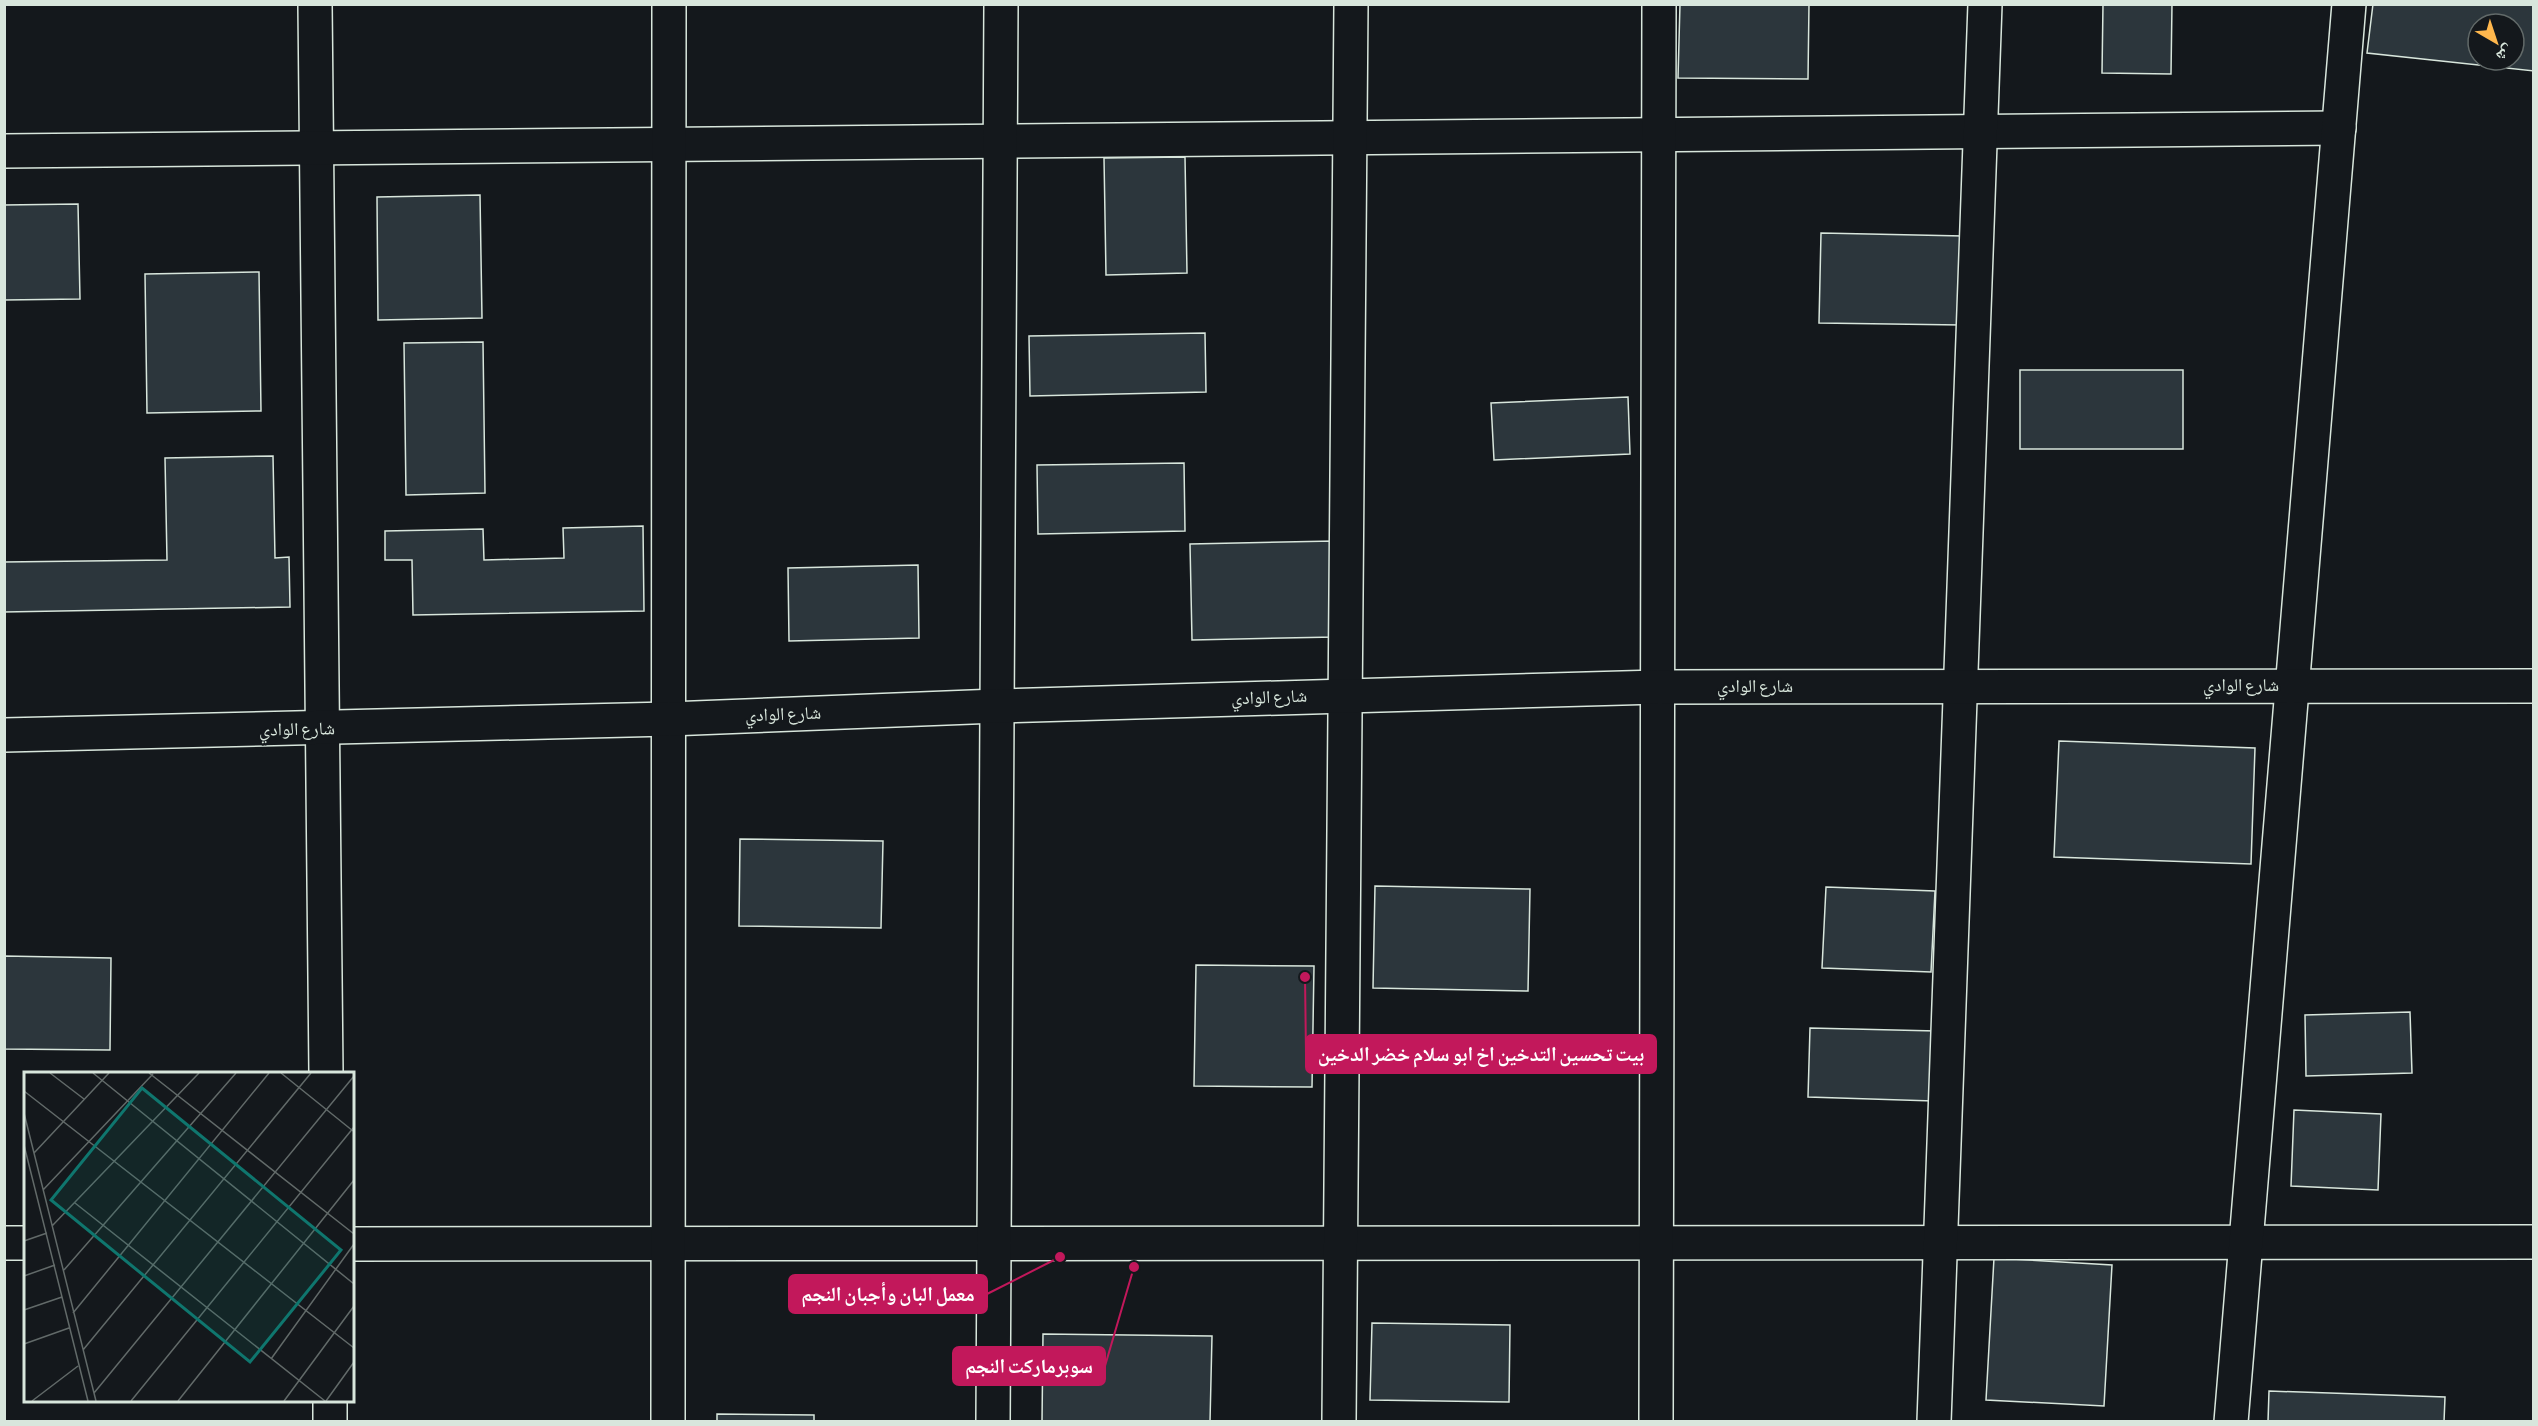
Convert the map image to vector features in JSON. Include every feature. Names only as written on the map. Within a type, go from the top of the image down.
[{"type":"street","points":[[315,4],[326,1072]]},
{"type":"street","points":[[668,1422],[669,4]]},
{"type":"street","points":[[993,1422],[1001,4]]},
{"type":"street","points":[[1339,1422],[1352,4]]},
{"type":"street","points":[[1656,1422],[1659,4]]},
{"type":"street","points":[[1934,1422],[1985,4]]},
{"type":"street","points":[[2231,1422],[2349,4]]},
{"type":"street","points":[[4,151],[2339,128]]},
{"type":"street","name":"شارع الوادي","points":[[4,735],[669,719],[996,706],[1658,687],[2534,686]]},
{"type":"street","points":[[354,1244],[2534,1242]]},
{"type":"street","points":[[4,1243],[24,1243]]},
{"type":"street","points":[[330,1402],[330,1422]]},
{"type":"building","points":[[1680,4],[1809,4],[1808,79],[1678,78]]},
{"type":"building","points":[[2103,4],[2172,4],[2171,74],[2102,73]]},
{"type":"building","points":[[2373,4],[2534,4],[2534,71],[2526,70],[2526,12],[2466,12],[2466,64],[2367,53]]},
{"type":"building","points":[[1185,157],[1187,273],[1106,275],[1104,158]]},
{"type":"building","points":[[480,195],[482,318],[378,320],[377,197]]},
{"type":"building","points":[[78,204],[80,299],[4,300],[4,205]]},
{"type":"building","points":[[1821,233],[1963,236],[1961,325],[1819,323]]},
{"type":"building","points":[[259,272],[261,411],[147,413],[145,274]]},
{"type":"building","points":[[1205,333],[1206,392],[1030,396],[1029,336]]},
{"type":"building","points":[[483,342],[485,493],[406,495],[404,343]]},
{"type":"building","points":[[2020,370],[2183,370],[2183,449],[2020,449]]},
{"type":"building","points":[[1628,397],[1630,454],[1494,460],[1491,403]]},
{"type":"building","points":[[273,456],[275,558],[289,557],[290,607],[4,612],[4,562],[167,560],[165,458]]},
{"type":"building","points":[[1184,463],[1185,531],[1038,534],[1037,465]]},
{"type":"building","points":[[643,526],[644,611],[413,615],[412,560],[385,560],[385,531],[483,529],[484,560],[564,558],[563,528]]},
{"type":"building","points":[[1334,541],[1335,637],[1192,640],[1190,544]]},
{"type":"building","points":[[918,565],[919,638],[789,641],[788,568]]},
{"type":"building","points":[[2059,741],[2255,748],[2251,864],[2054,857]]},
{"type":"building","points":[[740,839],[883,841],[881,928],[739,926]]},
{"type":"building","points":[[1375,886],[1530,889],[1528,991],[1373,988]]},
{"type":"building","points":[[1826,887],[1935,891],[1931,972],[1822,968]]},
{"type":"building","points":[[4,956],[111,958],[110,1050],[4,1049]]},
{"type":"building","points":[[1196,965],[1314,966],[1312,1087],[1194,1086]]},
{"type":"building","points":[[2410,1012],[2412,1073],[2306,1076],[2305,1015]]},
{"type":"building","points":[[1810,1028],[1936,1031],[1933,1101],[1808,1097]]},
{"type":"building","points":[[2294,1110],[2381,1114],[2378,1190],[2291,1186]]},
{"type":"building","points":[[1994,1258],[2112,1265],[2104,1406],[1986,1400]]},
{"type":"building","points":[[1372,1323],[1510,1325],[1509,1402],[1370,1400]]},
{"type":"building","points":[[1043,1334],[1212,1336],[1210,1422],[1042,1422]]},
{"type":"building","points":[[2269,1391],[2445,1397],[2444,1422],[2268,1422]]},
{"type":"building","points":[[717,1414],[814,1415],[814,1422],[717,1422]]},
{"type":"place","name":"بيت تحسين التدخين اخ ابو سلام خضر الدخين","points":[[1305,977]]},
{"type":"place","name":"معمل البان وأجبان النجم","points":[[1060,1257]]},
{"type":"place","name":"سوبرماركت النجم","points":[[1134,1267]]}]
